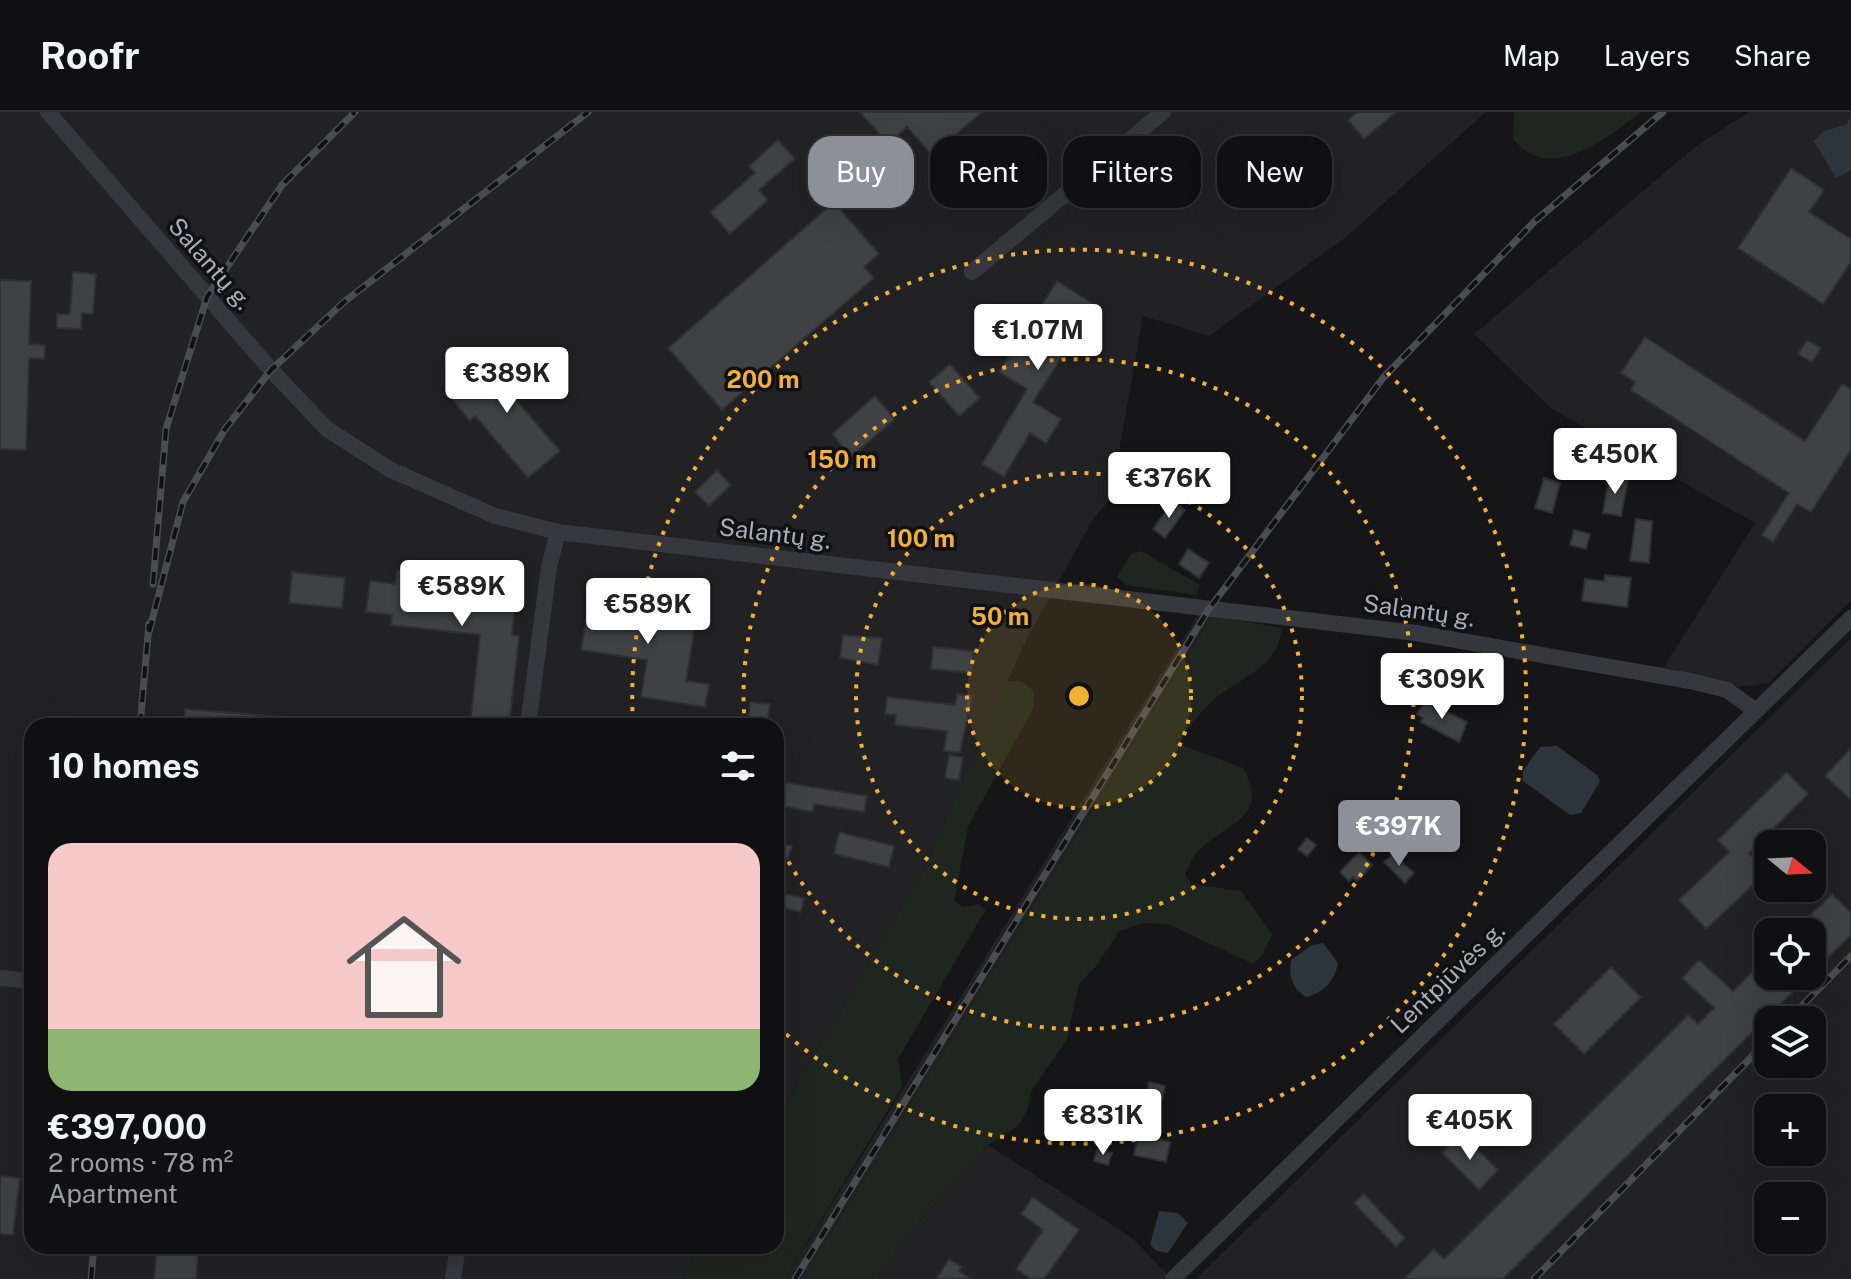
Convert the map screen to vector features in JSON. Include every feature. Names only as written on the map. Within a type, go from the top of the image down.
[{"type":"street","name":"Salantų g.","points":[[48,112],[271,370],[327,429],[389,469],[495,516],[558,532],[1416,633],[1703,684],[1727,690],[1756,711]]},
{"type":"street","points":[[972,272],[1163,112]]},
{"type":"street","points":[[529,718],[549,567],[558,532]]},
{"type":"street","points":[[1756,711],[1851,618]]},
{"type":"street","name":"Lentpjūvės g.","points":[[1173,1279],[1756,711]]},
{"type":"street","points":[[0,978],[24,980]]},
{"type":"street","points":[[453,1279],[457,1254]]},
{"type":"shaded area","points":[[0,112],[1486,112],[1346,237],[1209,336],[1143,316],[1111,497],[1092,521],[1024,644],[924,868],[784,1106],[784,718],[24,718],[24,1254],[696,1254],[682,1279],[0,1279]]},
{"type":"shaded area","points":[[1514,112],[1641,112],[1596,144],[1561,158],[1544,158],[1528,152],[1513,139]]},
{"type":"shaded area","points":[[1749,112],[1851,112],[1851,600],[1768,683],[1739,687],[1664,667],[1755,523],[1552,409],[1474,334],[1695,147]]},
{"type":"shaded area","points":[[1851,114],[1851,170],[1836,178],[1814,141],[1822,132],[1847,124]]},
{"type":"shaded area","points":[[1141,551],[1200,585],[1196,595],[1126,585],[1117,577],[1130,555]]},
{"type":"shaded area","points":[[1198,615],[1212,616],[803,1279],[785,1279]]},
{"type":"shaded area","points":[[1212,616],[1282,628],[1279,642],[1265,663],[1212,701],[1176,743],[1243,768],[1252,798],[1249,809],[1242,818],[1198,851],[1185,874],[1191,884],[1241,891],[1272,934],[1263,954],[1253,964],[1168,924],[1144,923],[1120,931],[1096,966],[1079,984],[1067,1040],[1031,1091],[1027,1110],[1018,1126],[988,1145],[921,1219],[877,1279],[803,1279]]},
{"type":"shaded area","points":[[1851,638],[1851,1279],[1196,1279]]},
{"type":"shaded area","points":[[1007,681],[1021,681],[1034,691],[1034,707],[968,827],[954,901],[964,907],[978,904],[986,909],[898,1059],[902,1087],[785,1279],[682,1279],[696,1254],[784,1254],[784,1106],[924,868]]},
{"type":"shaded area","points":[[1557,746],[1597,775],[1600,781],[1581,813],[1570,815],[1523,781],[1523,771],[1540,747]]},
{"type":"shaded area","points":[[1323,943],[1338,963],[1337,969],[1323,989],[1306,997],[1292,982],[1291,960],[1312,945]]},
{"type":"shaded area","points":[[988,1145],[1131,1237],[1172,1279],[877,1279],[921,1219]]},
{"type":"shaded area","points":[[1159,1211],[1178,1213],[1188,1223],[1168,1253],[1157,1251],[1150,1245]]},
{"type":"building","points":[[860,112],[982,112],[954,136],[930,136],[930,153],[907,127],[897,136],[881,136]]},
{"type":"building","points":[[1357,112],[1396,112],[1364,139],[1348,120]]},
{"type":"building","points":[[778,140],[795,159],[759,190],[768,200],[730,234],[710,212],[755,173],[749,166]]},
{"type":"building","points":[[1791,168],[1824,190],[1809,212],[1851,239],[1851,262],[1823,304],[1738,248]]},
{"type":"building","points":[[827,208],[839,208],[879,254],[864,267],[874,278],[722,410],[668,348]]},
{"type":"building","points":[[73,272],[96,274],[93,314],[82,313],[81,329],[57,328],[57,314],[70,314]]},
{"type":"building","points":[[0,280],[31,281],[29,344],[45,345],[44,359],[29,358],[26,450],[0,449]]},
{"type":"building","points":[[1057,281],[1095,305],[1033,402],[1061,419],[1046,443],[1030,433],[1004,477],[982,464],[1027,389],[999,372]]},
{"type":"building","points":[[1645,337],[1805,441],[1842,384],[1851,389],[1851,450],[1811,512],[1797,504],[1773,542],[1762,535],[1789,493],[1631,390],[1635,382],[1621,373]]},
{"type":"building","points":[[1807,340],[1821,348],[1812,362],[1798,354]]},
{"type":"building","points":[[508,352],[530,377],[511,394],[560,451],[528,478],[475,416],[470,421],[453,400]]},
{"type":"building","points":[[950,364],[980,398],[959,416],[929,382]]},
{"type":"building","points":[[875,396],[895,419],[851,457],[832,434]]},
{"type":"building","points":[[717,470],[731,485],[709,506],[695,492]]},
{"type":"building","points":[[1609,476],[1628,480],[1621,516],[1603,513]]},
{"type":"building","points":[[1544,478],[1560,483],[1552,513],[1535,508]]},
{"type":"building","points":[[1173,501],[1185,510],[1165,538],[1153,529]]},
{"type":"building","points":[[1636,519],[1652,521],[1649,563],[1630,561]]},
{"type":"building","points":[[1574,530],[1590,534],[1586,549],[1570,545]]},
{"type":"building","points":[[1188,549],[1209,563],[1199,578],[1179,564]]},
{"type":"building","points":[[397,570],[517,583],[512,635],[519,636],[510,718],[471,718],[480,635],[391,625],[392,615],[366,612],[370,581],[395,584]]},
{"type":"building","points":[[292,572],[345,578],[342,608],[289,603]]},
{"type":"building","points":[[1605,575],[1631,578],[1627,607],[1582,601],[1585,579],[1604,581]]},
{"type":"building","points":[[590,597],[697,614],[686,681],[709,684],[705,707],[641,697],[647,660],[581,650]]},
{"type":"building","points":[[843,635],[882,638],[878,665],[840,658]]},
{"type":"building","points":[[933,647],[974,651],[971,673],[931,669]]},
{"type":"building","points":[[1448,666],[1474,678],[1467,695],[1440,683]]},
{"type":"building","points":[[957,694],[972,696],[960,753],[944,751],[947,731],[895,725],[896,715],[885,714],[887,697],[955,705]]},
{"type":"building","points":[[1425,701],[1467,722],[1459,742],[1421,722],[1423,718],[1417,714]]},
{"type":"building","points":[[750,702],[770,704],[768,718],[749,718]]},
{"type":"building","points":[[185,709],[282,717],[282,718],[184,718]]},
{"type":"building","points":[[1851,748],[1851,800],[1825,776]]},
{"type":"building","points":[[949,755],[963,757],[959,780],[945,778]]},
{"type":"building","points":[[1787,772],[1808,794],[1772,830],[1754,830],[1754,848],[1749,853],[1754,858],[1754,884],[1706,929],[1679,900],[1729,852],[1718,840]]},
{"type":"building","points":[[784,782],[867,796],[864,812],[814,804],[813,812],[784,807]]},
{"type":"building","points":[[839,832],[894,846],[889,867],[834,854]]},
{"type":"building","points":[[1307,838],[1316,845],[1307,856],[1298,849]]},
{"type":"building","points":[[784,844],[792,846],[788,859],[784,858]]},
{"type":"building","points":[[1359,852],[1372,865],[1357,881],[1353,877],[1349,881],[1340,872]]},
{"type":"building","points":[[1393,854],[1414,873],[1405,883],[1384,862]]},
{"type":"building","points":[[784,894],[804,898],[801,912],[784,908]]},
{"type":"building","points":[[1832,894],[1851,913],[1851,935],[1826,959],[1826,918],[1807,918]]},
{"type":"building","points":[[1699,960],[1733,991],[1754,970],[1754,990],[1795,990],[1779,1006],[1754,1006],[1754,1030],[1503,1279],[1404,1279],[1434,1249],[1444,1259],[1688,1015],[1698,1024],[1714,1008],[1682,978]]},
{"type":"building","points":[[1611,967],[1641,997],[1584,1054],[1554,1024]]},
{"type":"building","points":[[1149,1082],[1165,1086],[1162,1099],[1146,1095]]},
{"type":"building","points":[[1461,1133],[1498,1170],[1479,1190],[1442,1153]]},
{"type":"building","points":[[1138,1135],[1170,1142],[1166,1162],[1134,1155]]},
{"type":"building","points":[[1097,1150],[1112,1153],[1108,1165],[1094,1161]]},
{"type":"building","points":[[0,1176],[20,1178],[13,1235],[0,1234]]},
{"type":"building","points":[[1364,1194],[1405,1238],[1396,1247],[1354,1203]]},
{"type":"building","points":[[1033,1197],[1079,1230],[1044,1279],[1031,1279],[1016,1269],[1043,1230],[1021,1214]]},
{"type":"building","points":[[156,1254],[198,1254],[196,1279],[154,1279]]},
{"type":"building","points":[[949,1259],[962,1267],[959,1271],[971,1279],[936,1279]]},
{"type":"railway","points":[[153,584],[166,429],[207,297],[282,185],[355,112]]},
{"type":"railway","points":[[149,632],[183,502],[225,429],[271,370],[344,302],[588,112]]},
{"type":"railway","points":[[795,1279],[1209,609],[1383,378],[1535,221],[1663,112]]},
{"type":"railway","points":[[141,718],[149,624]]},
{"type":"railway","points":[[1802,1006],[1851,956]]},
{"type":"railway","points":[[1534,1279],[1754,1054]]},
{"type":"railway","points":[[91,1279],[93,1254]]}]
